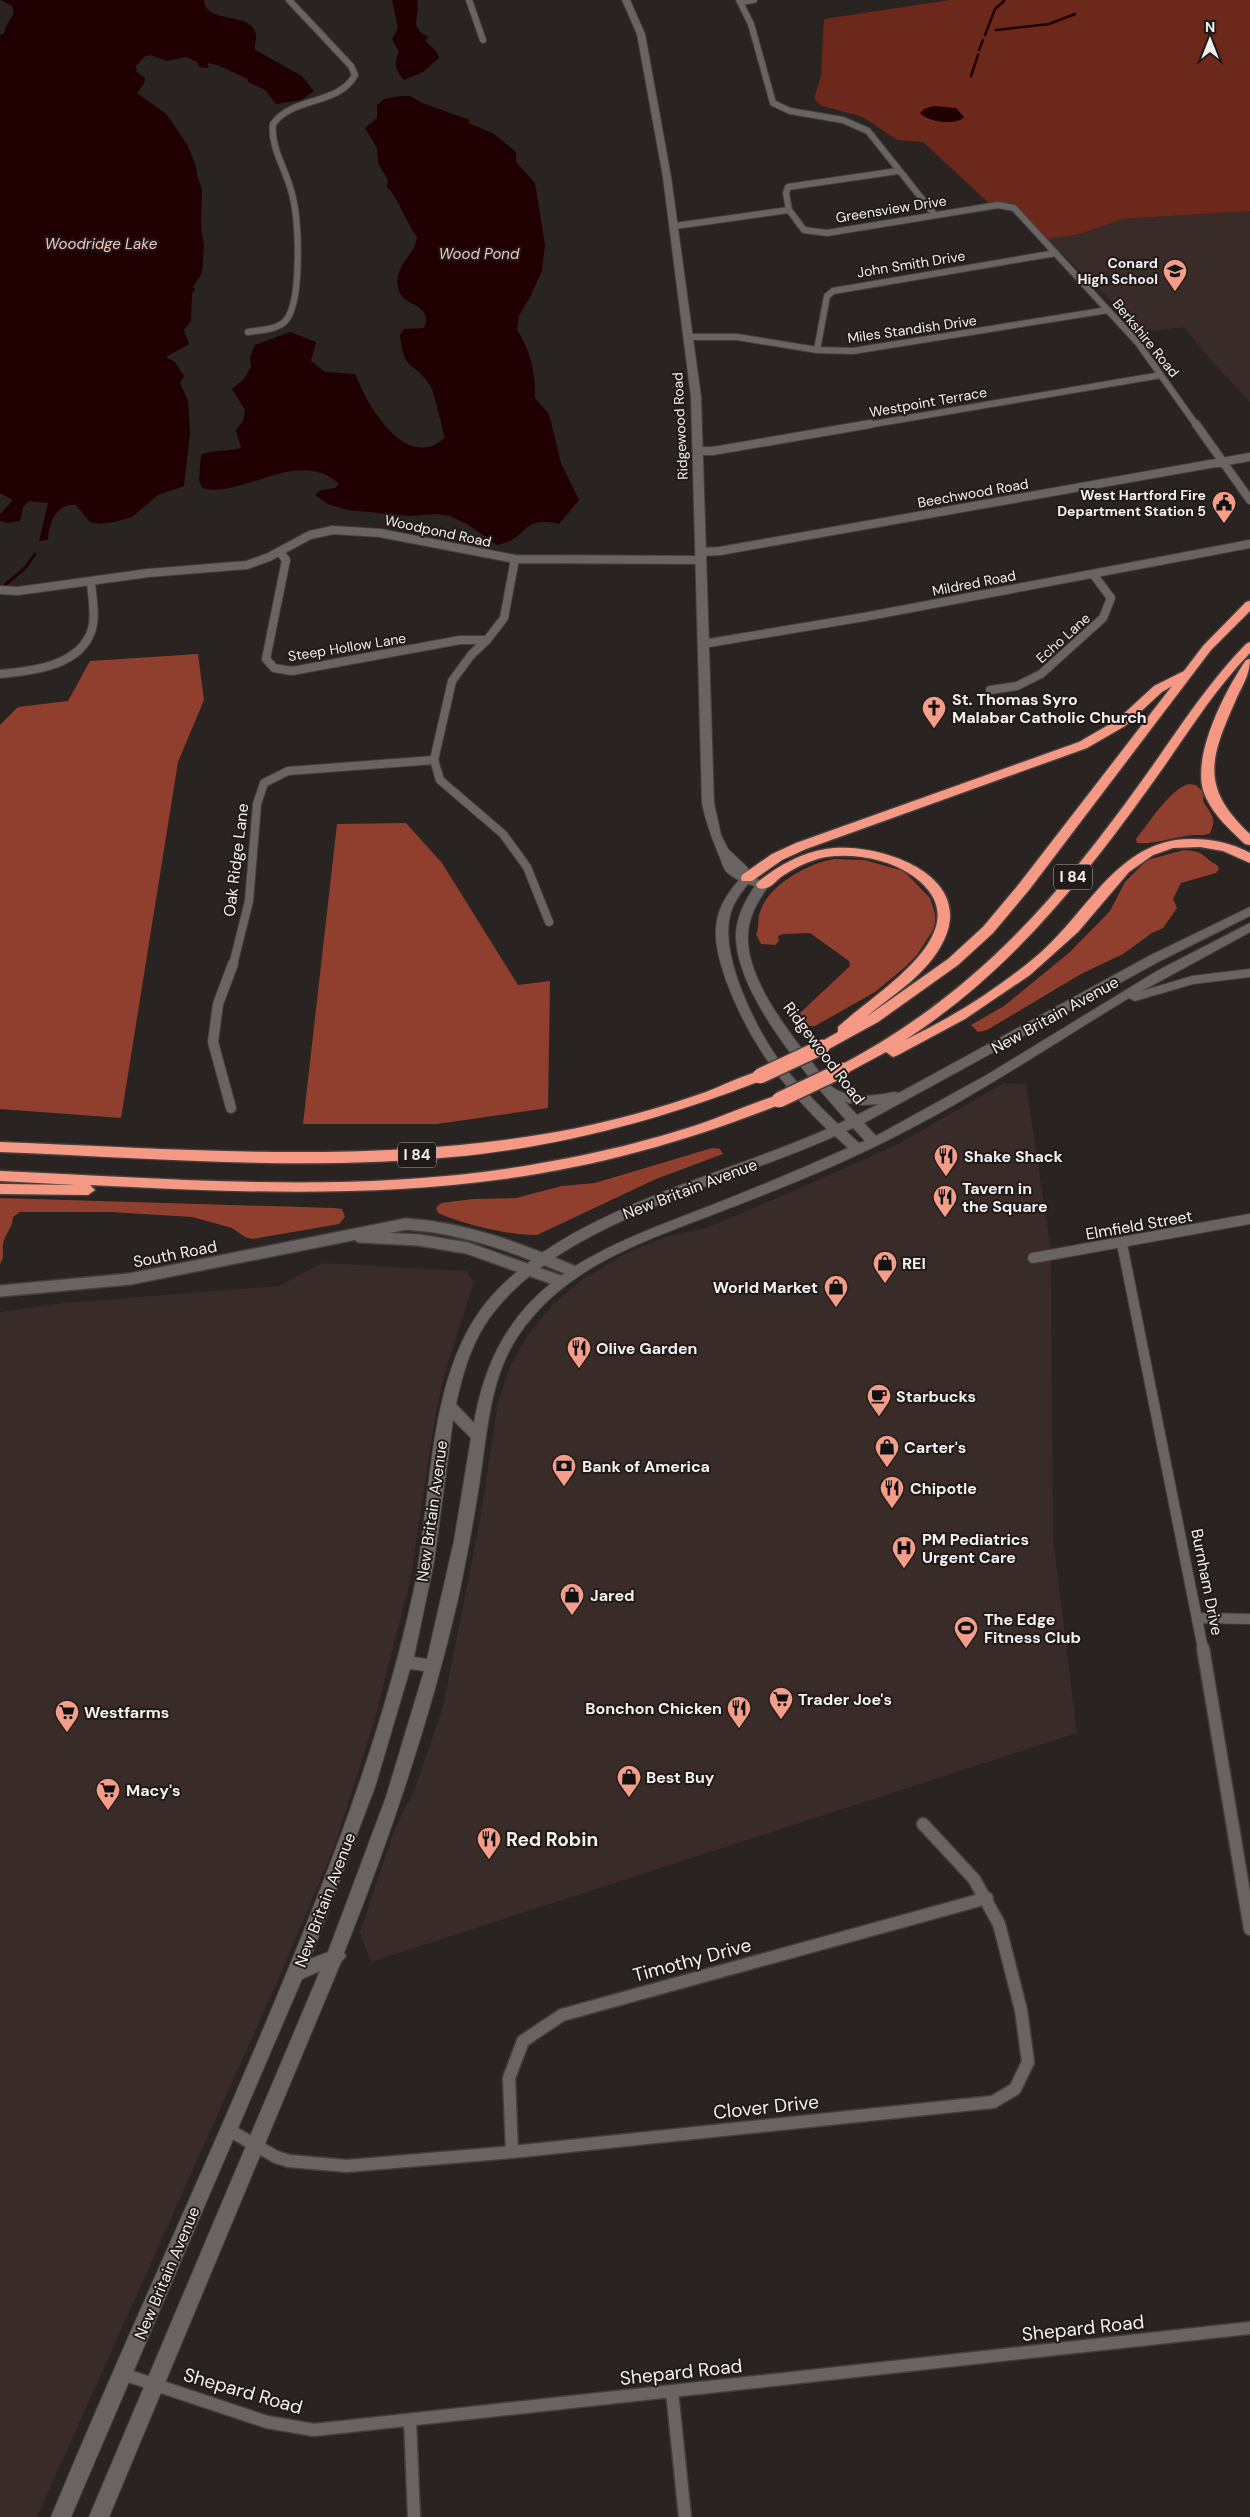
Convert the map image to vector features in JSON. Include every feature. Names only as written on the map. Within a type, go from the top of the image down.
[{"type":"highway","name":"I 84","points":[[0,1147],[316,1158],[451,1152],[538,1140],[616,1124],[702,1099],[760,1076],[827,1045],[915,991],[988,930],[1024,888],[1220,632],[1250,604]]},
{"type":"highway","name":"I 84","points":[[0,1176],[227,1185],[380,1185],[454,1180],[508,1173],[638,1147],[708,1126],[779,1100],[848,1068],[902,1036],[989,970],[1024,936],[1109,833],[1222,678],[1250,646]]},
{"type":"highway","points":[[1250,663],[1226,706],[1209,752],[1206,770],[1209,787],[1216,805],[1228,820],[1250,841]]},
{"type":"highway","points":[[747,878],[777,857],[801,846],[995,778],[1082,745],[1116,726],[1158,689],[1189,671]]},
{"type":"highway","points":[[848,1068],[903,1047],[1010,983],[1064,939],[1122,872],[1146,853],[1171,845],[1196,844],[1226,848],[1250,859]]},
{"type":"highway","points":[[764,886],[781,871],[803,859],[827,854],[858,852],[891,859],[912,868],[928,882],[941,901],[943,923],[937,940],[928,955],[897,985],[853,1020],[827,1045]]},
{"type":"highway","points":[[0,1136],[37,1141],[64,1150]]},
{"type":"highway","points":[[0,1189],[154,1191],[227,1185]]},
{"type":"main road","name":"Ridgewood Road","points":[[626,0],[643,41],[675,226],[689,337],[699,452],[708,803],[714,828],[725,854],[725,863],[733,873],[764,886],[751,902],[744,921],[742,941],[745,957],[772,1014],[822,1084],[874,1142]]},
{"type":"main road","points":[[747,878],[730,899],[724,916],[721,936],[724,955],[760,1042],[787,1080],[858,1150]]},
{"type":"main road","name":"New Britain Avenue","points":[[61,2517],[297,1972],[362,1803],[405,1662],[430,1541],[448,1405],[457,1367],[475,1330],[498,1299],[529,1270],[543,1258],[575,1237],[616,1218],[837,1130],[921,1087],[1190,941],[1250,911]]},
{"type":"main road","name":"New Britain Avenue","points":[[99,2517],[336,1956],[388,1819],[434,1666],[456,1568],[490,1381],[502,1352],[522,1320],[560,1281],[573,1271],[627,1242],[874,1142],[949,1102],[1170,969],[1250,927]]},
{"type":"main road","points":[[1106,1007],[1178,983],[1250,973]]},
{"type":"main road","points":[[822,1084],[846,1098],[863,1102],[883,1099],[921,1087]]},
{"type":"main road","points":[[448,1405],[472,1431],[479,1435]]},
{"type":"main road","points":[[405,1662],[434,1666]]},
{"type":"main road","points":[[297,1972],[336,1956]]},
{"type":"street","points":[[248,332],[276,326],[286,321],[294,303],[297,218],[293,194],[272,135],[273,124],[282,114],[293,108],[336,94],[348,86],[355,74],[351,66],[289,0]]},
{"type":"street","points":[[469,0],[483,40]]},
{"type":"street","points":[[754,0],[740,1],[751,24],[773,103],[790,111],[827,116],[858,125],[868,132],[934,214]]},
{"type":"street","points":[[675,226],[789,210],[786,193],[788,187],[898,171]]},
{"type":"street","name":"Greensview Drive","points":[[789,210],[804,230],[826,233],[998,204],[1008,206]]},
{"type":"street","name":"Berkshire Road","points":[[1008,206],[1014,208],[1138,343],[1250,500]]},
{"type":"street","name":"John Smith Drive","points":[[817,350],[827,296],[838,289],[1056,253]]},
{"type":"street","name":"Miles Standish Drive","points":[[689,337],[737,337],[817,350],[865,350],[1108,310]]},
{"type":"street","name":"Westpoint Terrace","points":[[699,452],[1161,375]]},
{"type":"street","name":"Beechwood Road","points":[[701,556],[720,551],[1250,457]]},
{"type":"street","name":"Woodpond Road","points":[[0,590],[18,591],[91,582],[129,575],[246,565],[265,560],[302,536],[330,530],[380,531],[427,540],[486,556],[515,559],[701,556]]},
{"type":"street","name":"Mildred Road","points":[[703,644],[1250,544]]},
{"type":"street","name":"Steep Hollow Lane","points":[[280,552],[286,560],[266,659],[274,668],[292,671],[460,640],[487,640]]},
{"type":"street","points":[[515,559],[504,618],[487,640],[471,655],[452,681],[434,760],[440,780],[503,834],[527,866],[549,922]]},
{"type":"street","name":"Echo Lane","points":[[990,690],[1017,686],[1042,674],[1103,618],[1111,598],[1093,574]]},
{"type":"street","points":[[0,674],[34,670],[57,664],[74,654],[88,641],[93,617],[91,582]]},
{"type":"street","name":"Oak Ridge Lane","points":[[231,1108],[214,1042],[218,1004],[237,953],[249,901],[257,804],[264,784],[288,771],[434,760]]},
{"type":"street","name":"Elmfield Street","points":[[1033,1258],[1122,1244],[1250,1219]]},
{"type":"street","name":"South Road","points":[[0,1291],[111,1282],[354,1236],[389,1226],[425,1224],[487,1237],[573,1271]]},
{"type":"street","name":"South Road","points":[[354,1236],[411,1239],[454,1245],[560,1281]]},
{"type":"street","name":"Burnham Drive","points":[[1122,1244],[1198,1618],[1250,1929]]},
{"type":"street","points":[[1198,1618],[1250,1619]]},
{"type":"street","name":"Clover Drive","points":[[229,2130],[256,2147],[289,2161],[346,2166],[512,2152],[993,2102],[1015,2089],[1028,2062],[1021,2010],[999,1924],[986,1898],[974,1879],[923,1824]]},
{"type":"street","name":"Timothy Drive","points":[[512,2152],[510,2078],[523,2041],[562,2015],[986,1898]]},
{"type":"street","name":"Shepard Road","points":[[123,2374],[268,2422],[292,2428],[314,2430],[1250,2328]]},
{"type":"street","points":[[672,2392],[685,2517]]},
{"type":"street","points":[[410,2420],[414,2517]]},
{"type":"shaded area","points":[[950,0],[1250,0],[1250,211],[1122,219],[1080,234],[1047,239],[1018,207],[990,204],[923,142],[897,140],[863,117],[822,106],[814,99],[821,76],[824,19]]},
{"type":"shaded area","name":"Conard High School","points":[[1250,211],[1250,402],[1213,363],[1184,327],[1143,332],[1047,239],[1080,234],[1122,219]]},
{"type":"shaded area","points":[[198,654],[204,700],[178,762],[121,1118],[0,1109],[0,725],[18,707],[68,701],[90,661]]},
{"type":"shaded area","points":[[1189,784],[1196,785],[1204,793],[1203,801],[1213,819],[1210,833],[1150,843],[1137,843],[1136,839],[1167,799]]},
{"type":"shaded area","points":[[406,823],[442,863],[518,985],[550,981],[548,1108],[437,1124],[303,1124],[337,824]]},
{"type":"shaded area","points":[[1184,850],[1201,854],[1217,865],[1219,869],[1216,873],[1181,883],[1173,899],[1177,908],[1163,928],[1152,933],[1123,954],[1081,974],[987,1030],[978,1032],[971,1025],[1004,1006],[1070,952],[1110,911],[1125,882],[1147,860]]},
{"type":"shaded area","points":[[834,859],[864,860],[904,871],[930,898],[935,913],[935,922],[933,930],[917,955],[875,992],[815,1026],[808,1026],[797,1017],[850,966],[849,961],[810,933],[783,934],[778,936],[779,941],[775,945],[761,944],[756,934],[764,902],[780,884],[802,870]]},
{"type":"shaded area","points":[[1004,1083],[1026,1084],[1051,1250],[1053,1538],[1077,1733],[371,1962],[360,1932],[395,1828],[414,1791],[443,1707],[480,1520],[498,1402],[509,1368],[527,1336],[553,1304],[583,1279],[626,1253],[668,1236],[706,1228],[898,1144]]},
{"type":"shaded area","points":[[712,1148],[720,1149],[723,1154],[656,1179],[537,1235],[514,1234],[473,1225],[438,1213],[436,1208],[441,1203],[473,1199],[516,1198],[562,1186],[595,1183]]},
{"type":"shaded area","points":[[0,1198],[334,1208],[342,1209],[345,1217],[339,1224],[252,1239],[245,1237],[232,1228],[192,1217],[111,1212],[20,1212],[13,1217],[12,1224],[4,1240],[3,1257],[0,1264]]},
{"type":"shaded area","name":"Westfarms","points":[[322,1263],[466,1271],[474,1282],[445,1372],[436,1412],[410,1582],[375,1718],[334,1848],[275,1987],[37,2517],[0,2517],[0,1312],[64,1303],[279,1286]]},
{"type":"water","name":"Woodridge Lake","points":[[0,0],[204,0],[206,7],[211,12],[251,25],[256,34],[255,50],[302,76],[314,91],[301,100],[276,104],[265,90],[248,82],[248,79],[217,65],[208,63],[208,68],[199,67],[197,62],[186,57],[167,61],[150,55],[144,57],[136,66],[137,72],[145,78],[144,84],[137,93],[165,113],[172,122],[188,146],[202,189],[201,229],[204,245],[202,273],[193,287],[195,290],[192,294],[191,321],[184,330],[189,344],[166,357],[175,362],[184,376],[180,383],[188,401],[190,433],[184,486],[158,495],[132,517],[114,522],[99,524],[90,522],[76,505],[63,507],[54,516],[48,540],[39,541],[48,503],[29,501],[23,507],[20,521],[8,523],[0,521],[0,514],[13,500],[0,493],[0,35],[4,33],[14,13],[12,6]]},
{"type":"water","points":[[392,0],[417,0],[416,21],[418,30],[429,37],[425,40],[437,52],[439,58],[423,72],[404,80],[396,67],[399,52],[392,39],[398,28]]},
{"type":"water","name":"Wood Pond","points":[[410,96],[422,103],[470,120],[469,123],[494,134],[516,152],[516,162],[535,183],[545,245],[542,271],[519,315],[517,330],[522,337],[531,362],[535,398],[549,414],[561,463],[579,500],[559,524],[546,522],[531,525],[515,538],[497,545],[467,524],[450,516],[438,514],[409,516],[348,510],[328,504],[315,495],[321,490],[335,488],[339,484],[323,474],[306,470],[270,476],[217,490],[202,488],[199,480],[201,455],[241,448],[236,430],[243,421],[245,410],[232,389],[244,379],[251,367],[250,357],[255,345],[290,332],[316,342],[311,361],[325,372],[355,374],[376,414],[392,433],[401,440],[421,448],[434,445],[445,438],[432,389],[424,377],[410,365],[404,356],[400,335],[404,329],[424,328],[426,319],[425,313],[405,299],[400,294],[398,287],[399,272],[413,249],[417,237],[396,199],[387,187],[388,180],[378,163],[377,148],[365,128],[377,118],[377,105],[384,99]]},
{"type":"water","points":[[934,106],[956,108],[964,117],[960,120],[942,122],[929,119],[920,113],[924,109]]},
{"type":"waterway","points":[[985,35],[995,9],[1004,1]]},
{"type":"waterway","points":[[996,30],[1049,24],[1075,14]]},
{"type":"waterway","points":[[979,50],[983,40]]},
{"type":"waterway","points":[[971,76],[978,55]]},
{"type":"waterway","points":[[5,585],[25,568],[35,554]]},
{"type":"place","name":"Conard High School","points":[[1175,292]]},
{"type":"place","name":"West Hartford Fire Department Station 5","points":[[1224,524]]},
{"type":"place","name":"St. Thomas Syro Malabar Catholic Church","points":[[934,729]]},
{"type":"place","name":"Shake Shack","points":[[946,1177]]},
{"type":"place","name":"Tavern in the Square","points":[[945,1218]]},
{"type":"place","name":"REI","points":[[885,1284]]},
{"type":"place","name":"World Market","points":[[836,1308]]},
{"type":"place","name":"Olive Garden","points":[[579,1369]]},
{"type":"place","name":"Starbucks","points":[[879,1417]]},
{"type":"place","name":"Carter's","points":[[887,1468]]},
{"type":"place","name":"Bank of America","points":[[564,1487]]},
{"type":"place","name":"Chipotle","points":[[892,1509]]},
{"type":"place","name":"PM Pediatrics Urgent Care","points":[[904,1569]]},
{"type":"place","name":"Jared","points":[[572,1616]]},
{"type":"place","name":"The Edge Fitness Club","points":[[966,1649]]},
{"type":"place","name":"Trader Joe's","points":[[781,1720]]},
{"type":"place","name":"Bonchon Chicken","points":[[739,1729]]},
{"type":"place","name":"Westfarms","points":[[67,1733]]},
{"type":"place","name":"Best Buy","points":[[629,1798]]},
{"type":"place","name":"Macy's","points":[[108,1811]]},
{"type":"place","name":"Red Robin","points":[[489,1860]]}]
